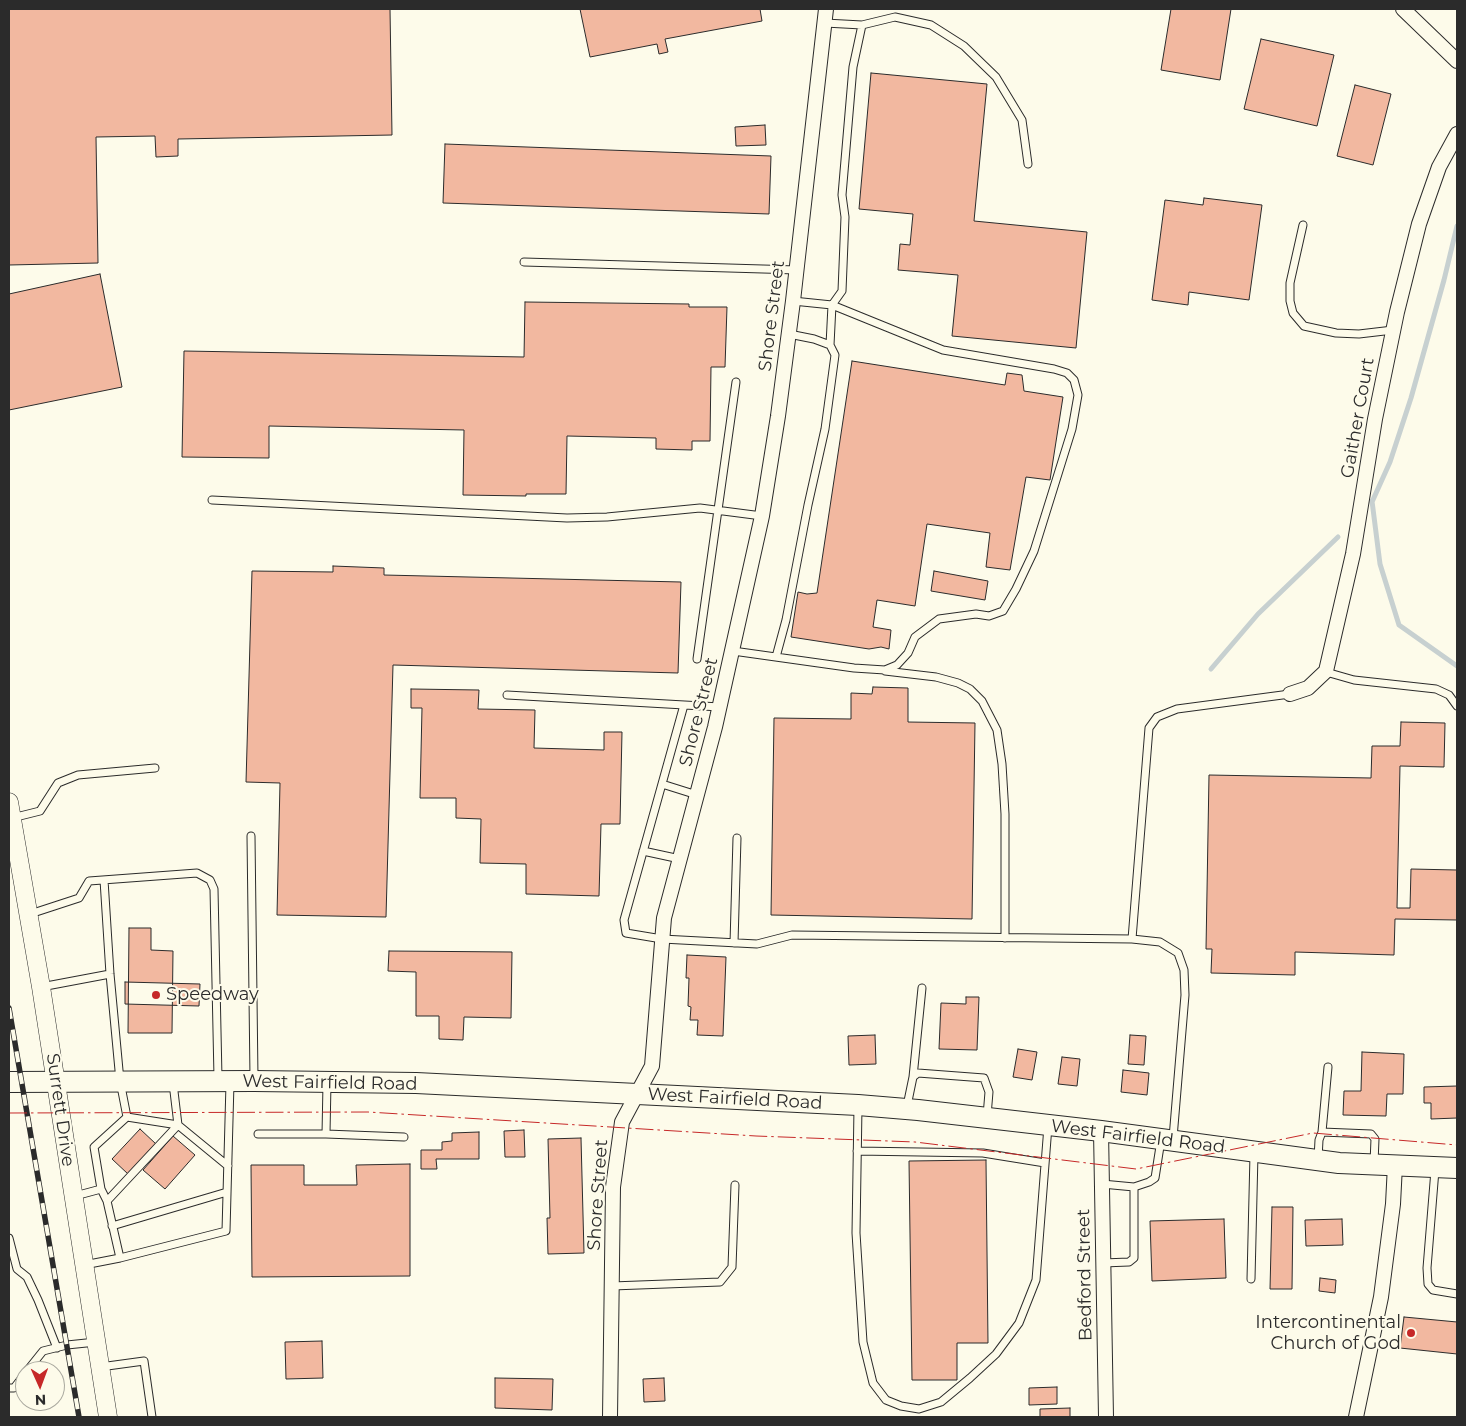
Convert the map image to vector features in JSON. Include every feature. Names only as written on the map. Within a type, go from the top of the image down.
[{"type":"main road","name":"West Fairfield Road","points":[[9,1082],[254,1081],[416,1083],[858,1105],[1048,1125],[1318,1160],[1457,1168]]},
{"type":"street","name":"Shore Street","points":[[610,1417],[613,1187],[622,1122],[652,1066],[664,918],[720,707],[762,516],[789,334],[826,9]]},
{"type":"street","points":[[1409,11],[1457,62]]},
{"type":"street","name":"Gaither Court","points":[[1326,672],[1353,554],[1375,418],[1393,330],[1419,224],[1439,167],[1457,134]]},
{"type":"street","points":[[1290,694],[1308,688],[1326,672]]},
{"type":"street","name":"Surrett Drive","points":[[10,810],[41,987],[108,1417]]},
{"type":"street","name":"Bedford Street","points":[[1101,1132],[1106,1417]]},
{"type":"street","points":[[1356,1417],[1381,1297],[1393,1204],[1395,1165]]},
{"type":"lane","points":[[824,23],[862,25],[895,17],[931,25],[964,46],[996,77],[1022,120],[1028,164]]},
{"type":"lane","points":[[776,657],[786,620],[825,429],[836,355],[830,345],[832,305],[842,291],[845,217],[842,195],[853,67],[862,25]]},
{"type":"lane","points":[[1303,224],[1290,283],[1290,301],[1293,312],[1304,326],[1320,331],[1359,334],[1393,330]]},
{"type":"lane","points":[[524,262],[797,270]]},
{"type":"lane","points":[[793,301],[832,305],[943,350],[1018,362],[1067,373],[1074,380],[1078,395],[1072,429],[1034,551],[1003,611],[989,616],[976,614],[939,619],[915,637],[908,653],[897,664],[885,670]]},
{"type":"lane","points":[[789,334],[814,339],[830,345]]},
{"type":"lane","points":[[697,659],[736,382]]},
{"type":"lane","points":[[212,500],[567,518],[607,518],[700,508],[762,516]]},
{"type":"lane","points":[[733,651],[936,677],[958,683],[970,689],[982,701],[998,730],[1005,814],[1005,938]]},
{"type":"lane","points":[[1326,672],[1354,680],[1436,689],[1449,695],[1457,706]]},
{"type":"lane","points":[[1132,940],[1149,728],[1157,717],[1177,709],[1290,694]]},
{"type":"lane","points":[[507,695],[720,707]]},
{"type":"lane","points":[[684,705],[624,920],[626,933],[662,940],[757,944],[792,935],[1132,940],[1160,942],[1178,953],[1184,970],[1185,995],[1167,1140],[1155,1178],[1134,1187],[1102,1184]]},
{"type":"lane","points":[[10,810],[40,811],[58,783],[78,776],[156,768]]},
{"type":"lane","points":[[662,784],[697,794]]},
{"type":"lane","points":[[251,836],[254,1081]]},
{"type":"lane","points":[[734,942],[737,838]]},
{"type":"lane","points":[[643,851],[680,859]]},
{"type":"lane","points":[[28,915],[79,898],[89,881],[197,873],[210,880],[214,889],[228,1166],[226,1231],[120,1258],[84,1265]]},
{"type":"lane","points":[[104,880],[120,1081],[127,1117]]},
{"type":"lane","points":[[41,987],[110,974]]},
{"type":"lane","points":[[907,1109],[913,1077],[922,988]]},
{"type":"lane","points":[[1318,1160],[1328,1066]]},
{"type":"lane","points":[[913,1077],[918,1073],[984,1078],[990,1092],[987,1118]]},
{"type":"lane","points":[[107,1201],[178,1125],[173,1081]]},
{"type":"lane","points":[[326,1134],[327,1082]]},
{"type":"lane","points":[[858,1105],[856,1233],[863,1342],[873,1383],[886,1400],[901,1406],[919,1409],[941,1402],[970,1378],[996,1354],[1019,1323],[1036,1280],[1048,1125]]},
{"type":"lane","points":[[127,1117],[178,1125],[228,1166]]},
{"type":"lane","points":[[120,1258],[107,1201],[101,1189],[94,1147],[127,1117]]},
{"type":"lane","points":[[1322,1132],[1371,1134],[1375,1139],[1374,1164]]},
{"type":"lane","points":[[258,1134],[404,1137]]},
{"type":"lane","points":[[858,1151],[983,1153],[1045,1163]]},
{"type":"lane","points":[[1251,1279],[1254,1152]]},
{"type":"lane","points":[[1436,1167],[1428,1284],[1433,1290],[1457,1294]]},
{"type":"lane","points":[[612,1286],[720,1282],[732,1267],[735,1185]]},
{"type":"lane","points":[[1103,1264],[1130,1262],[1134,1258],[1136,1211],[1134,1187]]},
{"type":"lane","points":[[73,1197],[101,1189]]},
{"type":"lane","points":[[112,1226],[228,1192]]},
{"type":"lane","points":[[9,1238],[13,1270],[27,1277],[57,1348]]},
{"type":"lane","points":[[35,1361],[43,1351],[96,1342]]},
{"type":"lane","points":[[100,1367],[144,1361],[152,1417]]},
{"type":"building","points":[[9,9],[390,9],[392,135],[178,139],[178,156],[156,157],[155,136],[96,137],[98,263],[9,265]]},
{"type":"building","points":[[580,9],[760,9],[762,21],[665,39],[668,52],[659,54],[657,44],[590,57]]},
{"type":"building","points":[[1171,9],[1231,9],[1220,80],[1161,70]]},
{"type":"building","points":[[1261,39],[1334,55],[1317,126],[1244,109]]},
{"type":"building","points":[[871,73],[987,84],[974,221],[1087,232],[1076,348],[952,336],[958,275],[898,270],[900,244],[910,245],[913,214],[859,209]]},
{"type":"building","points":[[1355,85],[1391,94],[1373,165],[1337,156]]},
{"type":"building","points":[[765,125],[766,145],[736,146],[735,127]]},
{"type":"building","points":[[445,144],[771,156],[769,214],[443,203]]},
{"type":"building","points":[[1204,198],[1262,205],[1249,300],[1189,292],[1188,305],[1152,300],[1165,200],[1203,205]]},
{"type":"building","points":[[100,274],[122,387],[9,410],[9,294]]},
{"type":"building","points":[[525,302],[689,304],[689,307],[727,307],[725,367],[711,367],[710,441],[692,441],[692,450],[656,449],[656,438],[567,436],[566,494],[526,494],[526,496],[463,495],[464,430],[269,426],[269,458],[182,457],[184,351],[524,357]]},
{"type":"building","points":[[852,361],[1005,385],[1007,373],[1022,375],[1024,391],[1063,397],[1050,480],[1026,477],[1010,570],[986,567],[990,533],[927,524],[915,606],[877,600],[873,627],[891,630],[889,649],[881,647],[869,649],[791,637],[798,592],[807,594],[817,593]]},
{"type":"building","points":[[333,566],[384,568],[384,575],[681,582],[678,673],[393,665],[386,917],[277,915],[280,783],[246,782],[252,571],[333,572]]},
{"type":"building","points":[[934,571],[988,581],[985,600],[931,591]]},
{"type":"building","points":[[873,687],[908,688],[908,722],[975,723],[972,919],[771,915],[774,718],[851,719],[851,693],[872,694]]},
{"type":"building","points":[[411,689],[479,690],[478,709],[535,710],[534,748],[604,750],[604,732],[622,732],[620,824],[601,824],[599,896],[526,894],[526,864],[480,863],[481,819],[456,818],[456,798],[420,798],[422,708],[411,708]]},
{"type":"building","points":[[1401,722],[1445,723],[1444,767],[1400,766],[1397,908],[1410,908],[1411,869],[1457,870],[1457,920],[1395,919],[1394,955],[1295,952],[1295,975],[1211,973],[1212,949],[1206,949],[1209,775],[1371,778],[1372,746],[1400,746]]},
{"type":"building","points":[[129,928],[151,928],[151,950],[173,951],[172,1033],[128,1033]]},
{"type":"building","points":[[389,951],[512,952],[511,1018],[464,1017],[463,1040],[439,1039],[439,1016],[416,1016],[416,972],[388,971]]},
{"type":"building","points":[[687,955],[726,957],[723,1036],[697,1035],[698,1020],[690,1020],[691,1007],[688,1006],[689,978],[686,978]]},
{"type":"building","points":[[125,982],[200,984],[199,1006],[125,1004]]},
{"type":"building","points":[[966,997],[979,997],[977,1050],[939,1049],[941,1003],[966,1004]]},
{"type":"building","points":[[875,1035],[876,1064],[849,1065],[848,1036]]},
{"type":"building","points":[[1130,1035],[1146,1036],[1144,1065],[1128,1064]]},
{"type":"building","points":[[1018,1049],[1037,1052],[1032,1080],[1013,1077]]},
{"type":"building","points":[[1362,1052],[1404,1054],[1403,1094],[1387,1094],[1386,1116],[1343,1115],[1344,1091],[1361,1091]]},
{"type":"building","points":[[1062,1057],[1080,1059],[1077,1086],[1058,1084]]},
{"type":"building","points":[[1123,1070],[1149,1073],[1147,1095],[1121,1092]]},
{"type":"building","points":[[1457,1086],[1457,1118],[1431,1119],[1431,1103],[1424,1103],[1424,1087]]},
{"type":"building","points":[[140,1129],[156,1144],[128,1174],[112,1159]]},
{"type":"building","points":[[524,1130],[525,1157],[505,1157],[504,1131]]},
{"type":"building","points":[[479,1132],[479,1159],[436,1159],[437,1169],[421,1169],[421,1150],[442,1150],[442,1142],[452,1141],[452,1133]]},
{"type":"building","points":[[173,1136],[195,1155],[165,1189],[143,1170]]},
{"type":"building","points":[[581,1138],[584,1253],[548,1254],[547,1218],[550,1218],[548,1139]]},
{"type":"building","points":[[986,1160],[988,1343],[957,1343],[957,1380],[912,1380],[909,1161]]},
{"type":"building","points":[[410,1164],[410,1276],[252,1277],[251,1165],[304,1165],[304,1185],[357,1185],[356,1165]]},
{"type":"building","points":[[1272,1207],[1293,1207],[1292,1289],[1270,1289]]},
{"type":"building","points":[[1224,1219],[1226,1278],[1152,1281],[1150,1221]]},
{"type":"building","points":[[1342,1219],[1343,1245],[1306,1246],[1305,1220]]},
{"type":"building","points":[[1320,1278],[1336,1280],[1335,1293],[1319,1291]]},
{"type":"building","points":[[1404,1317],[1457,1322],[1457,1354],[1400,1348]]},
{"type":"building","points":[[322,1341],[323,1378],[286,1379],[285,1342]]},
{"type":"building","points":[[495,1378],[553,1379],[552,1410],[495,1408]]},
{"type":"building","points":[[664,1378],[665,1401],[644,1402],[643,1379]]},
{"type":"building","points":[[1057,1387],[1057,1404],[1029,1405],[1029,1388]]},
{"type":"building","points":[[1070,1408],[1070,1417],[1040,1417],[1040,1409]]},
{"type":"waterway","points":[[1372,502],[1390,462],[1411,398],[1457,226]]},
{"type":"waterway","points":[[1372,501],[1380,564],[1399,625],[1457,666]]},
{"type":"waterway","points":[[1211,669],[1258,614],[1338,537]]},
{"type":"railway","points":[[9,1008],[79,1417]]},
{"type":"power","points":[[9,1113],[368,1112],[756,1136],[915,1142],[1136,1169],[1313,1133],[1457,1145]]},
{"type":"place","name":"Speedway","points":[[156,995]]},
{"type":"place","name":"Intercontinental Church of God","points":[[1411,1333]]}]
